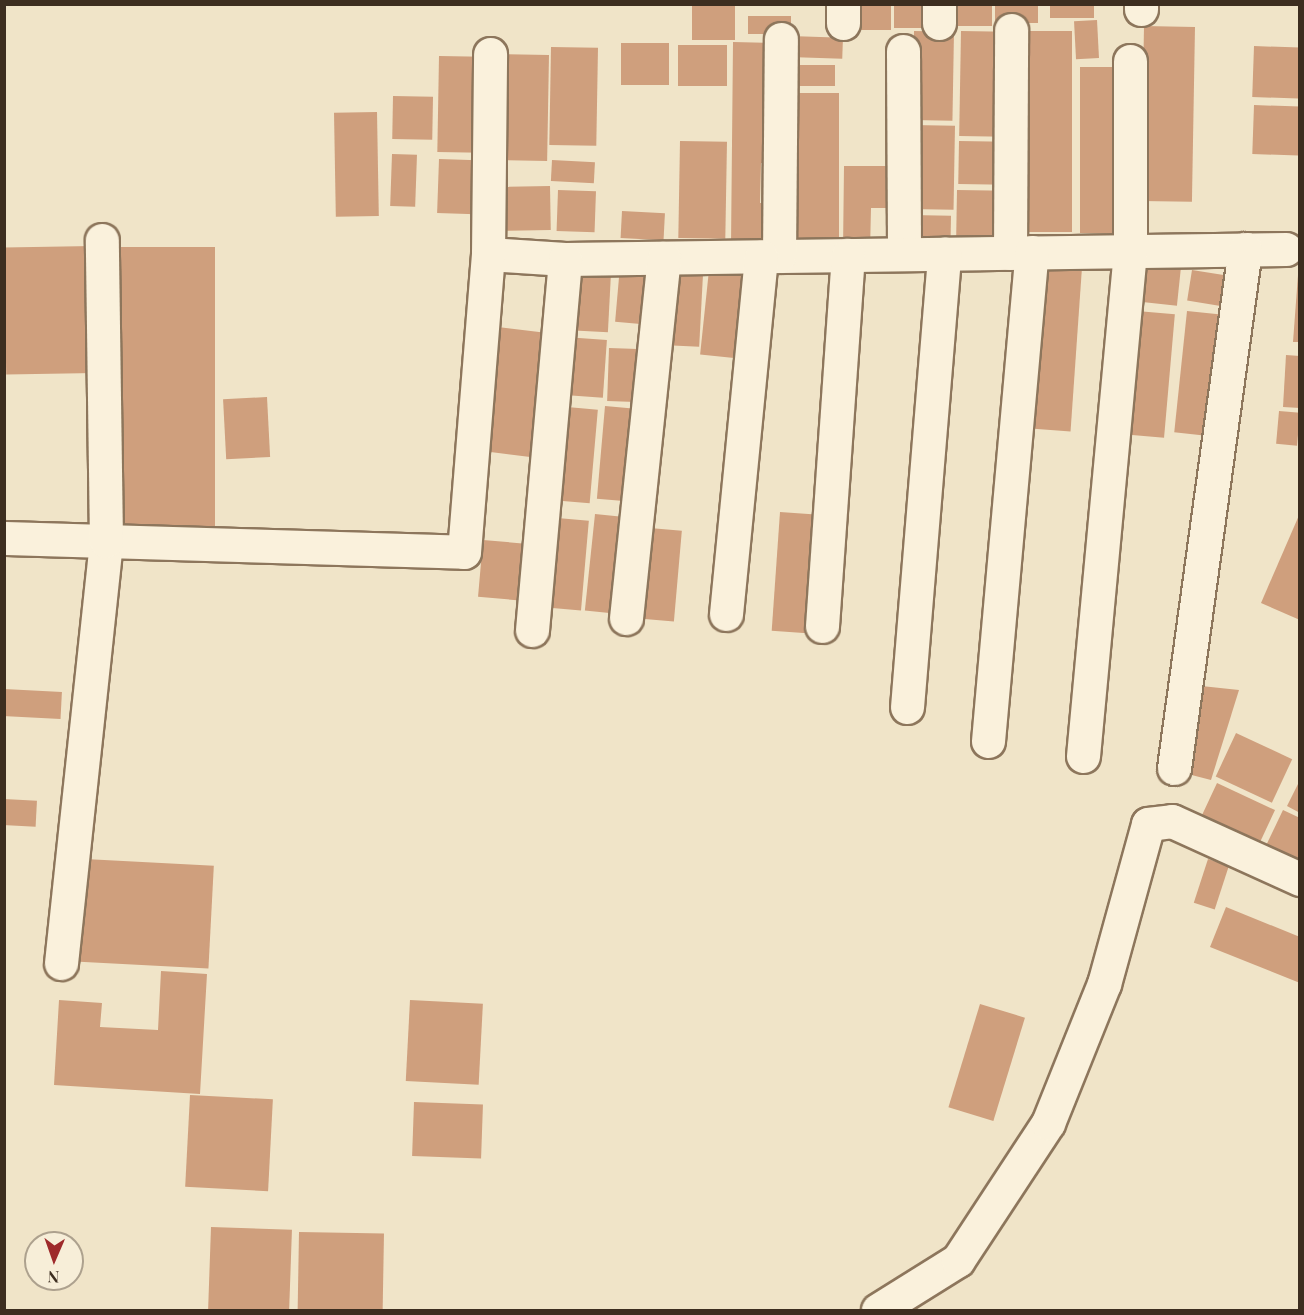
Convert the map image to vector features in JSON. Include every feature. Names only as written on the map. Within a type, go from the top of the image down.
[{"type":"street","points":[[988,741],[1021,253],[1011,30]]},
{"type":"street","points":[[726,614],[770,256],[781,39]]},
{"type":"street","points":[[903,51],[904,254]]},
{"type":"street","points":[[4,538],[464,552],[488,254],[490,54]]},
{"type":"street","points":[[1083,756],[1130,251],[1130,61]]},
{"type":"street","points":[[61,963],[106,541],[102,240]]},
{"type":"street","points":[[1174,768],[1245,249]]},
{"type":"street","points":[[488,254],[565,259],[1286,249]]},
{"type":"street","points":[[907,707],[944,254]]},
{"type":"street","points":[[822,626],[848,255]]},
{"type":"street","points":[[626,618],[664,258]]},
{"type":"street","points":[[532,630],[565,259]]},
{"type":"street","points":[[878,1311],[958,1260],[1048,1123],[1104,984],[1148,824],[1172,821],[1299,879]]},
{"type":"building","points":[[692,4],[735,4],[735,40],[692,40]]},
{"type":"building","points":[[850,4],[891,4],[891,30],[850,30]]},
{"type":"building","points":[[894,4],[933,4],[933,28],[894,28]]},
{"type":"building","points":[[949,4],[992,4],[992,26],[949,26]]},
{"type":"building","points":[[995,4],[1038,4],[1038,23],[995,23]]},
{"type":"building","points":[[1050,4],[1094,4],[1094,18],[1050,18]]},
{"type":"building","points":[[748,16],[791,16],[791,34],[748,34]]},
{"type":"building","points":[[1097,20],[1099,58],[1076,59],[1074,21]]},
{"type":"building","points":[[1144,26],[1195,27],[1192,202],[1141,201]]},
{"type":"building","points":[[914,31],[954,32],[952,121],[912,120]]},
{"type":"building","points":[[961,31],[1006,32],[1004,137],[959,136]]},
{"type":"building","points":[[1015,31],[1072,31],[1072,232],[1015,232]]},
{"type":"building","points":[[790,36],[843,38],[842,59],[789,57]]},
{"type":"building","points":[[733,42],[776,43],[775,163],[761,163],[760,203],[774,202],[774,244],[731,244]]},
{"type":"building","points":[[621,43],[669,43],[669,85],[621,85]]},
{"type":"building","points":[[678,45],[727,45],[727,86],[678,86]]},
{"type":"building","points":[[1254,46],[1300,48],[1298,99],[1252,97]]},
{"type":"building","points":[[551,47],[598,48],[596,146],[549,145]]},
{"type":"building","points":[[495,54],[549,55],[547,161],[493,160]]},
{"type":"building","points":[[439,56],[483,57],[481,153],[437,152]]},
{"type":"building","points":[[784,65],[835,65],[835,86],[784,86]]},
{"type":"building","points":[[1080,67],[1122,67],[1122,233],[1080,233]]},
{"type":"building","points":[[786,93],[839,93],[839,246],[786,246]]},
{"type":"building","points":[[393,96],[433,97],[432,140],[392,139]]},
{"type":"building","points":[[1254,105],[1300,107],[1298,156],[1252,154]]},
{"type":"building","points":[[377,112],[379,216],[336,217],[334,113]]},
{"type":"building","points":[[912,125],[955,126],[954,210],[911,209]]},
{"type":"building","points":[[680,141],[727,142],[725,239],[678,238]]},
{"type":"building","points":[[959,141],[1006,142],[1005,185],[958,184]]},
{"type":"building","points":[[392,154],[417,155],[415,207],[390,206]]},
{"type":"building","points":[[439,159],[485,161],[483,215],[437,213]]},
{"type":"building","points":[[552,160],[595,162],[594,183],[551,181]]},
{"type":"building","points":[[844,166],[892,166],[892,208],[871,208],[870,251],[843,250]]},
{"type":"building","points":[[550,186],[551,230],[505,231],[504,187]]},
{"type":"building","points":[[558,190],[596,191],[595,232],[557,231]]},
{"type":"building","points":[[957,190],[1006,191],[1005,251],[956,250]]},
{"type":"building","points":[[622,211],[665,213],[664,240],[621,238]]},
{"type":"building","points":[[911,215],[951,216],[950,252],[910,251]]},
{"type":"building","points":[[93,246],[95,373],[6,375],[4,248]]},
{"type":"building","points":[[110,247],[215,247],[215,527],[110,527]]},
{"type":"building","points":[[1144,265],[1181,269],[1177,306],[1140,302]]},
{"type":"building","points":[[620,266],[657,269],[652,325],[615,322]]},
{"type":"building","points":[[1042,266],[1082,269],[1071,431],[1031,429]]},
{"type":"building","points":[[709,270],[748,274],[739,359],[700,355]]},
{"type":"building","points":[[1192,270],[1232,276],[1227,307],[1187,301]]},
{"type":"building","points":[[568,272],[611,274],[608,332],[565,330]]},
{"type":"building","points":[[666,273],[703,275],[699,347],[662,345]]},
{"type":"building","points":[[1298,275],[1300,275],[1300,342],[1293,342]]},
{"type":"building","points":[[1137,311],[1175,314],[1164,438],[1126,435]]},
{"type":"building","points":[[1187,311],[1226,315],[1213,436],[1174,432]]},
{"type":"building","points":[[498,327],[556,334],[540,458],[483,451]]},
{"type":"building","points":[[565,337],[607,340],[603,398],[561,395]]},
{"type":"building","points":[[609,348],[645,349],[643,402],[607,401]]},
{"type":"building","points":[[1286,355],[1300,356],[1300,408],[1283,407]]},
{"type":"building","points":[[267,397],[270,457],[226,459],[223,399]]},
{"type":"building","points":[[556,406],[598,410],[590,503],[548,500]]},
{"type":"building","points":[[605,406],[641,409],[633,502],[597,499]]},
{"type":"building","points":[[1279,411],[1300,413],[1297,446],[1276,444]]},
{"type":"building","points":[[780,512],[819,515],[811,633],[772,631]]},
{"type":"building","points":[[1300,513],[1300,620],[1261,603]]},
{"type":"building","points":[[595,514],[632,518],[622,614],[585,610]]},
{"type":"building","points":[[546,517],[589,521],[581,610],[538,607]]},
{"type":"building","points":[[638,527],[682,531],[674,621],[630,618]]},
{"type":"building","points":[[483,540],[537,545],[532,601],[478,597]]},
{"type":"building","points":[[1192,685],[1239,690],[1211,780],[1180,772]]},
{"type":"building","points":[[4,689],[62,692],[61,719],[4,716]]},
{"type":"building","points":[[1236,733],[1292,759],[1272,803],[1216,777]]},
{"type":"building","points":[[1300,780],[1300,813],[1287,806]]},
{"type":"building","points":[[1217,783],[1275,810],[1256,851],[1198,824]]},
{"type":"building","points":[[4,799],[37,801],[36,827],[4,825]]},
{"type":"building","points":[[1283,810],[1300,818],[1300,870],[1263,852]]},
{"type":"building","points":[[85,859],[214,866],[208,969],[80,962]]},
{"type":"building","points":[[1208,859],[1229,866],[1215,910],[1194,903]]},
{"type":"building","points":[[1226,907],[1300,937],[1300,983],[1210,947]]},
{"type":"building","points":[[161,971],[207,974],[200,1094],[54,1085],[59,1000],[102,1003],[100,1027],[158,1030]]},
{"type":"building","points":[[410,1000],[483,1004],[479,1085],[406,1081]]},
{"type":"building","points":[[980,1004],[1025,1018],[993,1121],[948,1107]]},
{"type":"building","points":[[190,1095],[273,1099],[268,1191],[185,1187]]},
{"type":"building","points":[[414,1102],[483,1104],[481,1158],[412,1156]]},
{"type":"building","points":[[211,1227],[292,1230],[289,1310],[208,1310]]},
{"type":"building","points":[[299,1232],[384,1233],[383,1310],[298,1310]]}]
